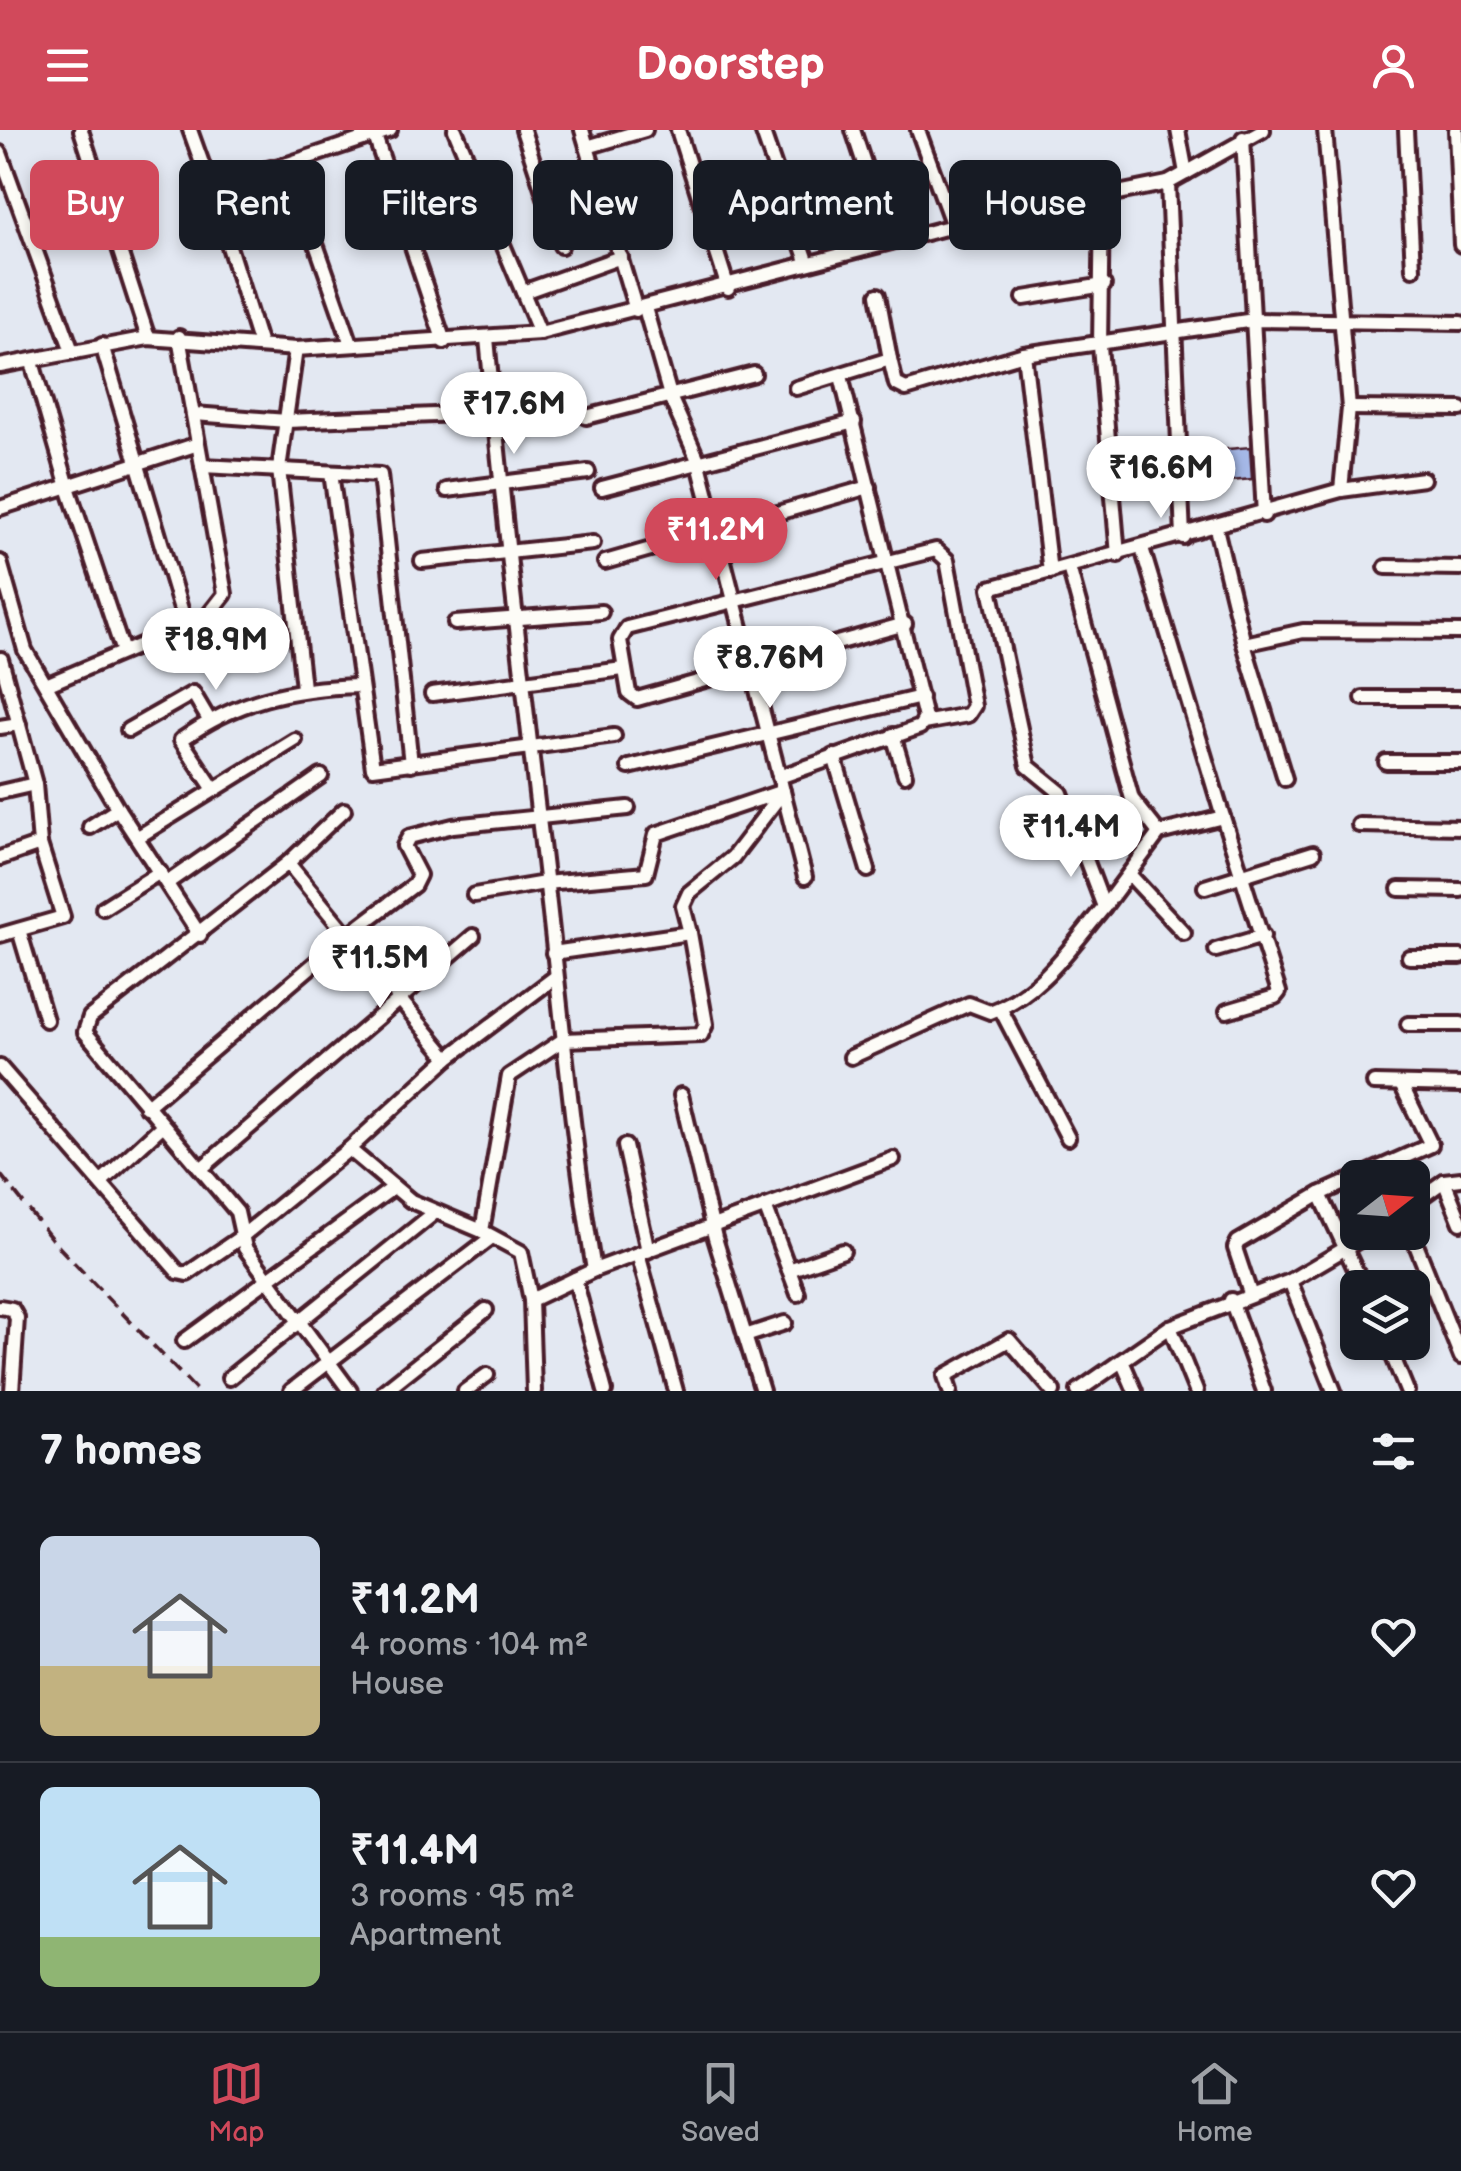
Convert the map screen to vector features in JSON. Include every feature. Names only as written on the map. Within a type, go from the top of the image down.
[{"type":"street","points":[[81,130],[148,338]]},
{"type":"street","points":[[190,130],[201,160]]},
{"type":"street","points":[[300,160],[390,130]]},
{"type":"street","points":[[455,130],[540,332]]},
{"type":"street","points":[[523,130],[533,161]]},
{"type":"street","points":[[582,130],[670,399],[698,460],[805,877]]},
{"type":"street","points":[[587,147],[645,130]]},
{"type":"street","points":[[678,130],[728,288]]},
{"type":"street","points":[[762,130],[806,261]]},
{"type":"street","points":[[853,130],[863,160]]},
{"type":"street","points":[[918,130],[949,215]]},
{"type":"street","points":[[1178,130],[1186,173]]},
{"type":"street","points":[[1121,192],[1168,183],[1263,130]]},
{"type":"street","points":[[1325,130],[1349,408],[1342,490]]},
{"type":"street","points":[[1406,130],[1413,269]]},
{"type":"street","points":[[1456,130],[1461,245]]},
{"type":"street","points":[[375,136],[444,342]]},
{"type":"street","points":[[1243,138],[1264,515]]},
{"type":"street","points":[[0,153],[72,351]]},
{"type":"street","points":[[1168,183],[1183,537]]},
{"type":"street","points":[[231,250],[260,345]]},
{"type":"street","points":[[318,250],[351,344]]},
{"type":"street","points":[[0,366],[148,338],[179,337],[296,349],[444,342],[540,332],[728,288],[806,261],[855,250]]},
{"type":"street","points":[[1103,250],[1100,346],[1118,554]]},
{"type":"street","points":[[522,292],[621,257]]},
{"type":"street","points":[[1024,298],[1104,285]]},
{"type":"street","points":[[878,295],[896,384],[906,388],[1024,354],[1100,346],[1254,320],[1461,323]]},
{"type":"street","points":[[46,685],[186,626],[216,610],[225,594],[179,337]]},
{"type":"street","points":[[487,338],[527,749],[539,818],[554,978],[594,1270]]},
{"type":"street","points":[[102,345],[186,626]]},
{"type":"street","points":[[296,349],[279,469],[303,688]]},
{"type":"street","points":[[1024,354],[1050,572]]},
{"type":"street","points":[[796,388],[890,358]]},
{"type":"street","points":[[32,362],[68,488],[123,652]]},
{"type":"street","points":[[194,414],[287,421],[582,413],[670,399],[754,374]]},
{"type":"street","points":[[840,376],[904,624],[924,723]]},
{"type":"street","points":[[1349,408],[1461,409]]},
{"type":"street","points":[[602,488],[854,422]]},
{"type":"street","points":[[0,508],[198,444]]},
{"type":"street","points":[[202,466],[380,475],[411,764]]},
{"type":"street","points":[[331,472],[373,768],[614,736]]},
{"type":"street","points":[[448,490],[501,480],[588,472]]},
{"type":"street","points":[[1104,907],[1062,794],[1028,766],[990,588],[1264,515],[1342,490],[1423,479]]},
{"type":"street","points":[[605,562],[869,487]]},
{"type":"street","points":[[1216,528],[1244,644],[1285,779]]},
{"type":"street","points":[[422,561],[593,543]]},
{"type":"street","points":[[1142,548],[1279,992],[1275,997],[1227,1011]]},
{"type":"street","points":[[474,895],[545,883],[646,874],[656,834],[781,784],[834,756],[924,723],[968,715],[974,706],[947,560],[936,550],[622,631],[623,670],[630,697],[637,699],[904,624]]},
{"type":"street","points":[[0,562],[25,650],[118,808],[200,934]]},
{"type":"street","points":[[1069,567],[1132,799],[1159,833]]},
{"type":"street","points":[[1386,568],[1461,568]]},
{"type":"street","points":[[455,623],[602,612]]},
{"type":"street","points":[[1244,644],[1303,632],[1461,632]]},
{"type":"street","points":[[0,935],[63,918],[40,844],[35,784],[0,659],[25,650]]},
{"type":"street","points":[[432,694],[623,670]]},
{"type":"street","points":[[213,788],[181,740],[209,720],[254,699],[303,688],[359,686]]},
{"type":"street","points":[[128,730],[192,693],[209,720]]},
{"type":"street","points":[[628,766],[921,698]]},
{"type":"street","points":[[1363,698],[1461,698]]},
{"type":"street","points":[[0,727],[18,724]]},
{"type":"street","points":[[894,735],[906,775]]},
{"type":"street","points":[[138,837],[295,740]]},
{"type":"street","points":[[834,756],[868,870]]},
{"type":"street","points":[[1386,762],[1461,762]]},
{"type":"street","points":[[104,908],[164,877],[321,776]]},
{"type":"street","points":[[0,792],[35,784]]},
{"type":"street","points":[[291,1391],[487,1234],[509,1076],[562,1040],[701,1035],[706,1024],[683,906],[689,894],[732,857],[781,784]]},
{"type":"street","points":[[90,827],[118,808]]},
{"type":"street","points":[[146,1107],[348,935],[418,882],[419,874],[404,846],[410,837],[453,826],[628,808]]},
{"type":"street","points":[[344,810],[288,863],[85,1024],[89,1039],[237,1212],[240,1236],[350,1391]]},
{"type":"street","points":[[851,1056],[968,1004],[990,1012],[1035,987],[1104,907],[1159,833],[1223,817]]},
{"type":"street","points":[[1358,824],[1461,827]]},
{"type":"street","points":[[0,858],[40,844]]},
{"type":"street","points":[[1204,887],[1312,854]]},
{"type":"street","points":[[288,863],[448,1058]]},
{"type":"street","points":[[1129,874],[1184,934]]},
{"type":"street","points":[[1398,889],[1461,890]]},
{"type":"street","points":[[19,930],[46,1020]]},
{"type":"street","points":[[553,953],[690,933]]},
{"type":"street","points":[[202,1168],[472,936]]},
{"type":"street","points":[[1216,950],[1263,936]]},
{"type":"street","points":[[1409,957],[1461,957]]},
{"type":"street","points":[[0,1067],[178,1272],[196,1272],[349,1149],[448,1058],[554,978]]},
{"type":"street","points":[[1000,1008],[1068,1138]]},
{"type":"street","points":[[1408,1024],[1461,1024]]},
{"type":"street","points":[[1374,1083],[1461,1085]]},
{"type":"street","points":[[1250,1293],[1235,1248],[1238,1242],[1320,1194],[1431,1145],[1402,1086]]},
{"type":"street","points":[[681,1094],[711,1223],[762,1391]]},
{"type":"street","points":[[101,1182],[163,1125]]},
{"type":"street","points":[[624,1146],[643,1252],[676,1391]]},
{"type":"street","points":[[349,1149],[433,1214],[522,1252],[531,1300],[534,1391]]},
{"type":"street","points":[[531,1300],[711,1223],[893,1159]]},
{"type":"street","points":[[1430,1190],[1444,1180],[1461,1179]]},
{"type":"street","points":[[1444,1180],[1461,1222]]},
{"type":"street","points":[[184,1341],[394,1187]]},
{"type":"street","points":[[1320,1194],[1340,1233]]},
{"type":"street","points":[[765,1206],[798,1294]]},
{"type":"street","points":[[230,1378],[433,1214]]},
{"type":"street","points":[[789,1270],[843,1250]]},
{"type":"street","points":[[1078,1391],[1170,1326],[1290,1281],[1349,1250],[1357,1270]]},
{"type":"street","points":[[1418,1250],[1461,1358]]},
{"type":"street","points":[[575,1279],[604,1391]]},
{"type":"street","points":[[1290,1281],[1334,1391]]},
{"type":"street","points":[[1231,1300],[1264,1391]]},
{"type":"street","points":[[0,1307],[12,1309],[18,1318],[7,1368],[12,1391]]},
{"type":"street","points":[[384,1391],[486,1310]]},
{"type":"street","points":[[745,1336],[785,1323]]},
{"type":"street","points":[[1170,1326],[1196,1391]]},
{"type":"street","points":[[950,1391],[944,1376],[1009,1340],[1017,1344],[1053,1391]]},
{"type":"street","points":[[1394,1360],[1407,1391]]},
{"type":"street","points":[[1122,1361],[1134,1391]]},
{"type":"street","points":[[465,1391],[486,1375]]},
{"type":"building","points":[[1250,447],[1252,479],[1220,482],[1217,450]]},
{"type":"railway","points":[[0,1174],[55,1243],[197,1391]]}]
